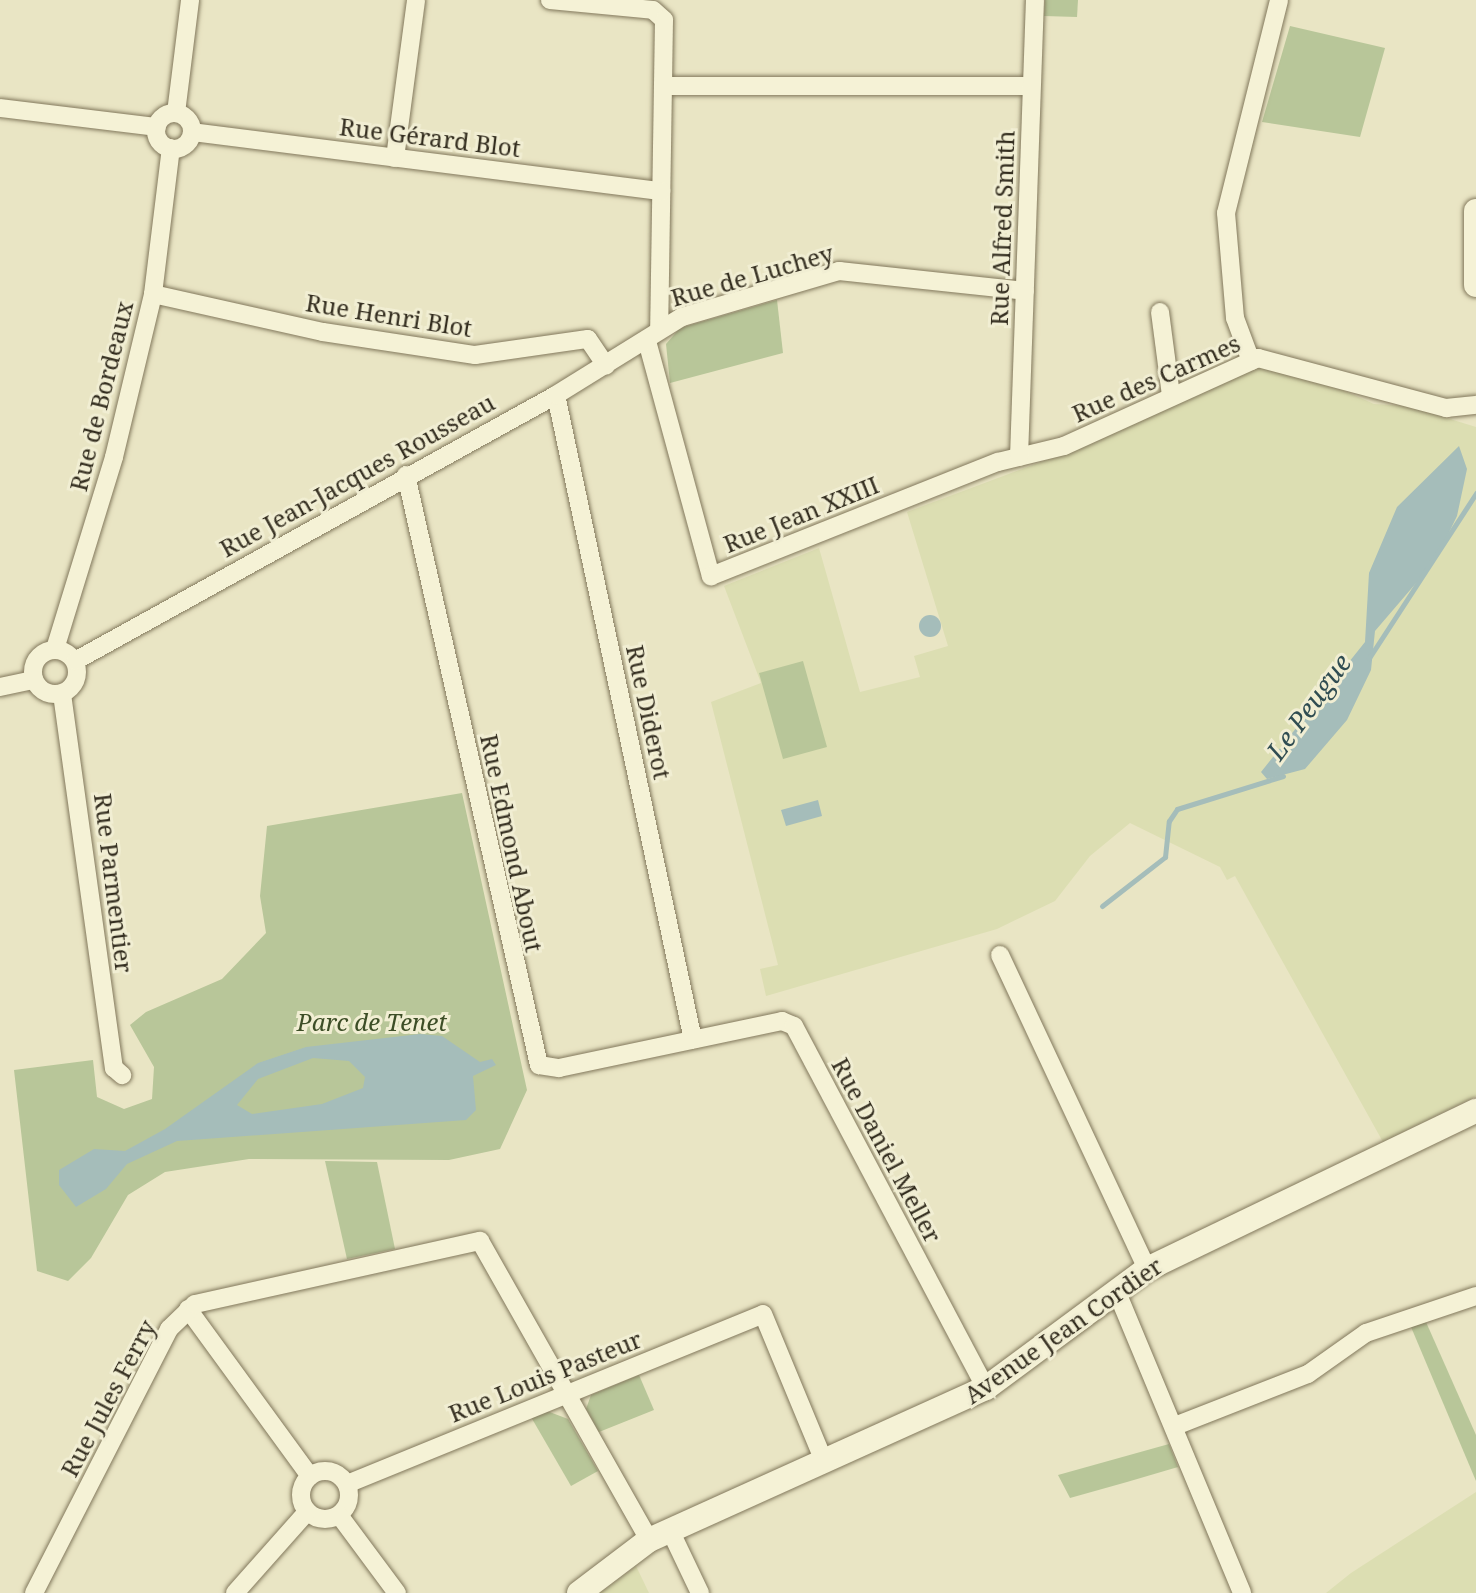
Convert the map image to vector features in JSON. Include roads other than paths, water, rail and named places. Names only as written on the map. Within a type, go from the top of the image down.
[{"type":"street","points":[[0,108],[157,127],[176,113],[190,0]]},
{"type":"street","points":[[395,158],[416,0]]},
{"type":"street","points":[[550,0],[653,10],[664,20],[661,191],[653,335]]},
{"type":"street","name":"Rue Alfred Smith","points":[[1019,457],[1035,0]]},
{"type":"street","points":[[1251,361],[1235,318],[1226,213],[1279,0]]},
{"type":"street","points":[[664,86],[1030,86]]},
{"type":"street","points":[[157,127],[161,143],[171,148],[182,147],[192,132],[190,122],[176,113]]},
{"type":"street","name":"Rue Gérard Blot","points":[[192,132],[661,191]]},
{"type":"street","name":"Rue de Bordeaux","points":[[54,649],[114,457],[153,294],[171,148]]},
{"type":"street","points":[[1476,211],[1476,285]]},
{"type":"street","name":"Rue de Luchey","points":[[653,335],[839,271],[1025,292]]},
{"type":"street","name":"Rue Henri Blot","points":[[153,294],[323,332],[475,355],[588,339],[606,366]]},
{"type":"street","points":[[1160,312],[1171,396]]},
{"type":"street","name":"Rue Jean-Jacques Rousseau","points":[[75,660],[406,475],[556,395],[653,335]]},
{"type":"street","name":"Rue Jean XXIII","points":[[653,335],[711,576],[1019,457]]},
{"type":"street","name":"Rue des Carmes","points":[[1019,457],[1063,446],[1251,361],[1267,358],[1446,408],[1476,405]]},
{"type":"street","name":"Rue Diderot","points":[[556,395],[693,1040]]},
{"type":"street","name":"Rue Edmond About","points":[[406,475],[533,1055],[550,1070],[693,1040]]},
{"type":"street","points":[[54,649],[75,660],[76,680],[62,694],[46,692],[34,680],[39,656],[54,649]]},
{"type":"street","points":[[0,687],[34,680]]},
{"type":"street","name":"Rue Parmentier","points":[[62,694],[114,1068],[122,1075]]},
{"type":"street","points":[[1000,955],[1147,1269]]},
{"type":"street","name":"Rue Daniel Meller","points":[[693,1040],[782,1021],[794,1026],[986,1388]]},
{"type":"street","name":"Avenue Jean Cordier","points":[[579,1593],[659,1535],[986,1388],[1147,1269],[1476,1111]]},
{"type":"street","name":"Rue Jules Ferry","points":[[34,1593],[169,1329],[188,1309],[214,1297],[480,1241],[565,1394]]},
{"type":"street","points":[[1116,1290],[1175,1426],[1242,1593]]},
{"type":"street","points":[[1175,1426],[1308,1374],[1366,1333],[1476,1296]]},
{"type":"street","points":[[188,1309],[310,1476]]},
{"type":"street","name":"Rue Louis Pasteur","points":[[346,1484],[763,1314],[824,1461]]},
{"type":"street","points":[[565,1394],[700,1593]]},
{"type":"street","points":[[326,1471],[346,1484],[347,1505],[338,1516],[319,1519],[307,1512],[301,1497],[310,1476],[326,1471]]},
{"type":"street","points":[[235,1593],[307,1512]]},
{"type":"street","points":[[338,1516],[397,1593]]},
{"type":"water","points":[[1459,446],[1467,469],[1457,516],[1435,561],[1375,631],[1371,670],[1347,720],[1305,769],[1267,779],[1261,772],[1365,642],[1369,573],[1397,507]]},
{"type":"water","points":[[930,615],[940,622],[941,626],[934,636],[930,637],[920,630],[919,626],[926,616]]},
{"type":"water","points":[[818,800],[822,816],[786,826],[781,810]]},
{"type":"water","points":[[420,1034],[442,1036],[480,1062],[492,1059],[496,1065],[473,1076],[476,1110],[466,1120],[177,1141],[127,1164],[106,1189],[76,1207],[59,1185],[59,1170],[94,1149],[125,1151],[165,1129],[258,1063],[306,1047]],"holes":[[[313,1058],[349,1061],[365,1077],[363,1088],[322,1104],[252,1114],[237,1105],[258,1079]]]},
{"type":"waterway","name":"Le Peugue","points":[[1369,658],[1476,493]]},
{"type":"waterway","name":"Le Peugue","points":[[1102,906],[1165,857],[1169,821],[1177,809],[1283,776]]},
{"type":"park label","name":"Parc de Tenet","points":[[372,1022]]}]
